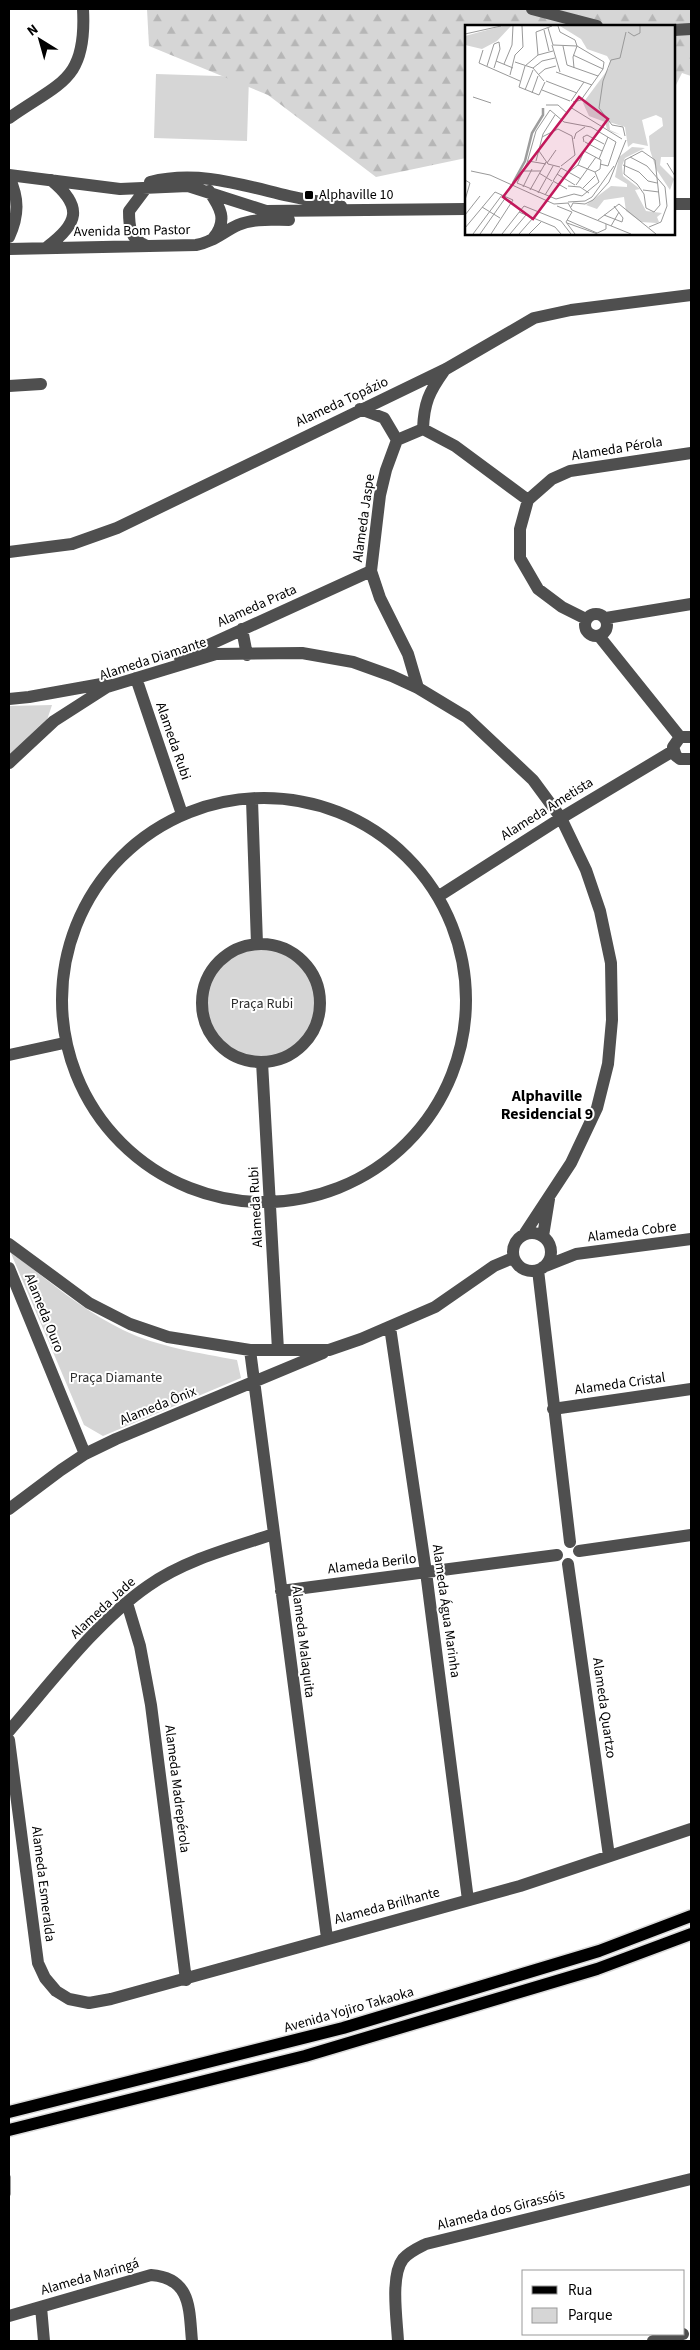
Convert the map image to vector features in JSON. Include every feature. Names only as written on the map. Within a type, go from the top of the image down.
[{"type":"main road","name":"Avenida Yojiro Takaoka","points":[[9,2112],[343,2028],[599,1950],[691,1916]]},
{"type":"main road","points":[[9,2130],[179,2089],[356,2042],[597,1969],[691,1934]]},
{"type":"street","points":[[9,118],[58,87],[71,72],[81,53],[82,9]]},
{"type":"street","points":[[532,9],[592,25]]},
{"type":"street","points":[[675,30],[691,29]]},
{"type":"street","points":[[9,112],[27,105]]},
{"type":"street","points":[[9,176],[15,190],[18,206],[15,223],[9,237]]},
{"type":"street","name":"Avenida Bom Pastor","points":[[9,176],[120,189],[188,186],[208,191],[233,202],[266,211],[371,212],[465,209]]},
{"type":"street","name":"Avenida Bom Pastor","points":[[120,189],[171,177],[189,176],[234,182],[290,196],[371,212]]},
{"type":"street","points":[[47,248],[62,236],[70,226],[74,216],[72,202],[64,191],[51,180]]},
{"type":"street","points":[[145,246],[138,242],[131,233],[129,211],[147,187]]},
{"type":"street","points":[[208,191],[219,205],[223,221],[220,230],[209,242]]},
{"type":"street","points":[[675,204],[691,204]]},
{"type":"street","name":"Avenida Bom Pastor","points":[[9,249],[196,245],[209,242],[239,224],[258,220],[320,220],[371,212]]},
{"type":"street","name":"Alameda Topázio","points":[[9,552],[72,544],[117,528],[446,369],[534,318],[571,310],[691,295]]},
{"type":"street","points":[[423,429],[424,413],[429,392],[446,369]]},
{"type":"street","points":[[422,380],[429,392]]},
{"type":"street","points":[[9,386],[40,384]]},
{"type":"street","points":[[387,397],[384,418],[397,440],[423,429]]},
{"type":"street","points":[[360,409],[384,418]]},
{"type":"street","points":[[423,429],[455,446],[528,500],[520,529],[520,558],[538,588],[562,607],[586,619]]},
{"type":"street","name":"Alameda Jaspe","points":[[397,440],[386,470],[380,495],[371,571],[380,598],[408,654],[418,688]]},
{"type":"street","name":"Alameda Pérola","points":[[528,500],[552,478],[570,471],[691,453]]},
{"type":"street","name":"Alameda Prata","points":[[9,699],[136,678],[371,571]]},
{"type":"street","points":[[586,619],[596,613],[606,618],[691,604]]},
{"type":"street","points":[[599,636],[607,628],[606,618]]},
{"type":"street","points":[[586,619],[586,629],[589,634],[599,636],[685,737],[674,743],[673,751],[680,759],[691,760]]},
{"type":"street","points":[[242,629],[247,655]]},
{"type":"street","name":"Alameda Diamante","points":[[9,763],[54,721],[106,687],[216,654],[302,653],[353,662],[392,676],[418,688],[466,717],[532,780],[561,818],[586,870],[600,911],[611,963],[612,1020],[608,1064],[597,1108],[571,1163],[525,1233],[520,1236],[513,1252],[435,1307],[390,1327],[329,1350],[250,1350],[168,1337],[130,1324],[89,1303],[9,1244]]},
{"type":"street","name":"Alameda Rubi","points":[[136,678],[182,814]]},
{"type":"street","name":"Alameda Ametista","points":[[439,896],[561,818],[673,751]]},
{"type":"street","points":[[252,800],[257,944]]},
{"type":"street","points":[[252,800],[290,800],[317,805],[345,814],[377,832],[396,847],[439,896],[452,922],[464,973],[465,1005],[459,1047],[446,1086],[428,1116],[403,1147],[366,1174],[322,1195],[271,1206],[224,1198],[188,1185],[152,1166],[125,1146],[97,1112],[76,1076],[64,1044],[61,999],[64,967],[73,934],[90,894],[111,866],[144,836],[182,814],[206,806],[252,800]]},
{"type":"street","points":[[257,944],[277,946],[293,953],[305,964],[314,978],[319,993],[318,1018],[306,1040],[294,1052],[279,1059],[262,1062],[244,1059],[227,1051],[214,1039],[205,1022],[202,1004],[205,986],[213,969],[226,956],[242,947],[257,944]]},
{"type":"street","points":[[9,1055],[64,1044]]},
{"type":"street","name":"Alameda Rubi","points":[[262,1062],[278,1350]]},
{"type":"street","name":"Alameda Diamante","points":[[540,1269],[550,1257],[546,1240],[550,1197]]},
{"type":"street","points":[[525,1233],[537,1233],[546,1240]]},
{"type":"street","name":"Alameda Cobre","points":[[540,1269],[576,1254],[691,1239]]},
{"type":"street","name":"Alameda Cobre","points":[[546,1240],[576,1254]]},
{"type":"street","points":[[513,1252],[520,1268],[526,1270],[540,1269],[553,1409],[574,1546],[577,1560],[563,1564],[556,1555],[560,1545],[574,1546],[691,1535]]},
{"type":"street","name":"Alameda Ouro","points":[[9,1268],[85,1454]]},
{"type":"street","name":"Alameda Água Marinha","points":[[390,1327],[426,1572],[468,1900]]},
{"type":"street","name":"Alameda Malaquita","points":[[250,1350],[327,1938]]},
{"type":"street","name":"Alameda Ônix","points":[[9,1508],[85,1454],[116,1439],[254,1383],[329,1350]]},
{"type":"street","name":"Alameda Cristal","points":[[553,1409],[691,1389]]},
{"type":"street","name":"Alameda Jade","points":[[9,1731],[99,1628],[147,1586],[170,1572],[222,1551],[274,1534]]},
{"type":"street","name":"Alameda Berilo","points":[[281,1591],[556,1555]]},
{"type":"street","name":"Alameda Quartzo","points":[[568,1564],[609,1856]]},
{"type":"street","name":"Alameda Madrepérola","points":[[127,1603],[140,1646],[151,1705],[186,1980]]},
{"type":"street","name":"Alameda Esmeralda","points":[[9,1740],[38,1963],[56,1991],[69,1999],[89,2003]]},
{"type":"street","name":"Alameda Brilhante","points":[[89,2003],[111,2000],[186,1980],[327,1938],[520,1886],[691,1829]]},
{"type":"street","name":"Alameda dos Girassóis","points":[[398,2341],[396,2284],[402,2260],[411,2252],[426,2244],[691,2179]]},
{"type":"street","name":"Alameda Maringá","points":[[9,2316],[152,2275],[175,2282],[186,2296],[192,2341]]},
{"type":"street","points":[[41,2307],[44,2341]]},
{"type":"street","points":[[653,2341],[680,2335]]},
{"type":"green space","points":[[147,9],[691,9],[691,76],[682,73],[675,87],[675,25],[465,25],[465,158],[376,177],[268,95],[149,46]]},
{"type":"green space","points":[[156,74],[249,77],[247,141],[154,138]]},
{"type":"green space","points":[[52,705],[47,720],[9,756],[9,706]]},
{"type":"green space","name":"Praça Rubi","points":[[261,947],[282,951],[301,963],[313,982],[317,1003],[313,1024],[301,1043],[282,1055],[261,1059],[240,1055],[221,1043],[209,1024],[205,1003],[209,982],[221,963],[240,951]]},
{"type":"green space","name":"Praça Diamante","points":[[10,1251],[65,1294],[108,1322],[150,1341],[193,1352],[237,1360],[241,1378],[103,1436],[84,1425]]},
{"type":"waterway","points":[[9,2177],[9,2194]]},
{"type":"place","name":"Alphaville 10","points":[[309,195]]},
{"type":"district","name":"Alphaville Residencial 9","points":[[547,1105]]}]
